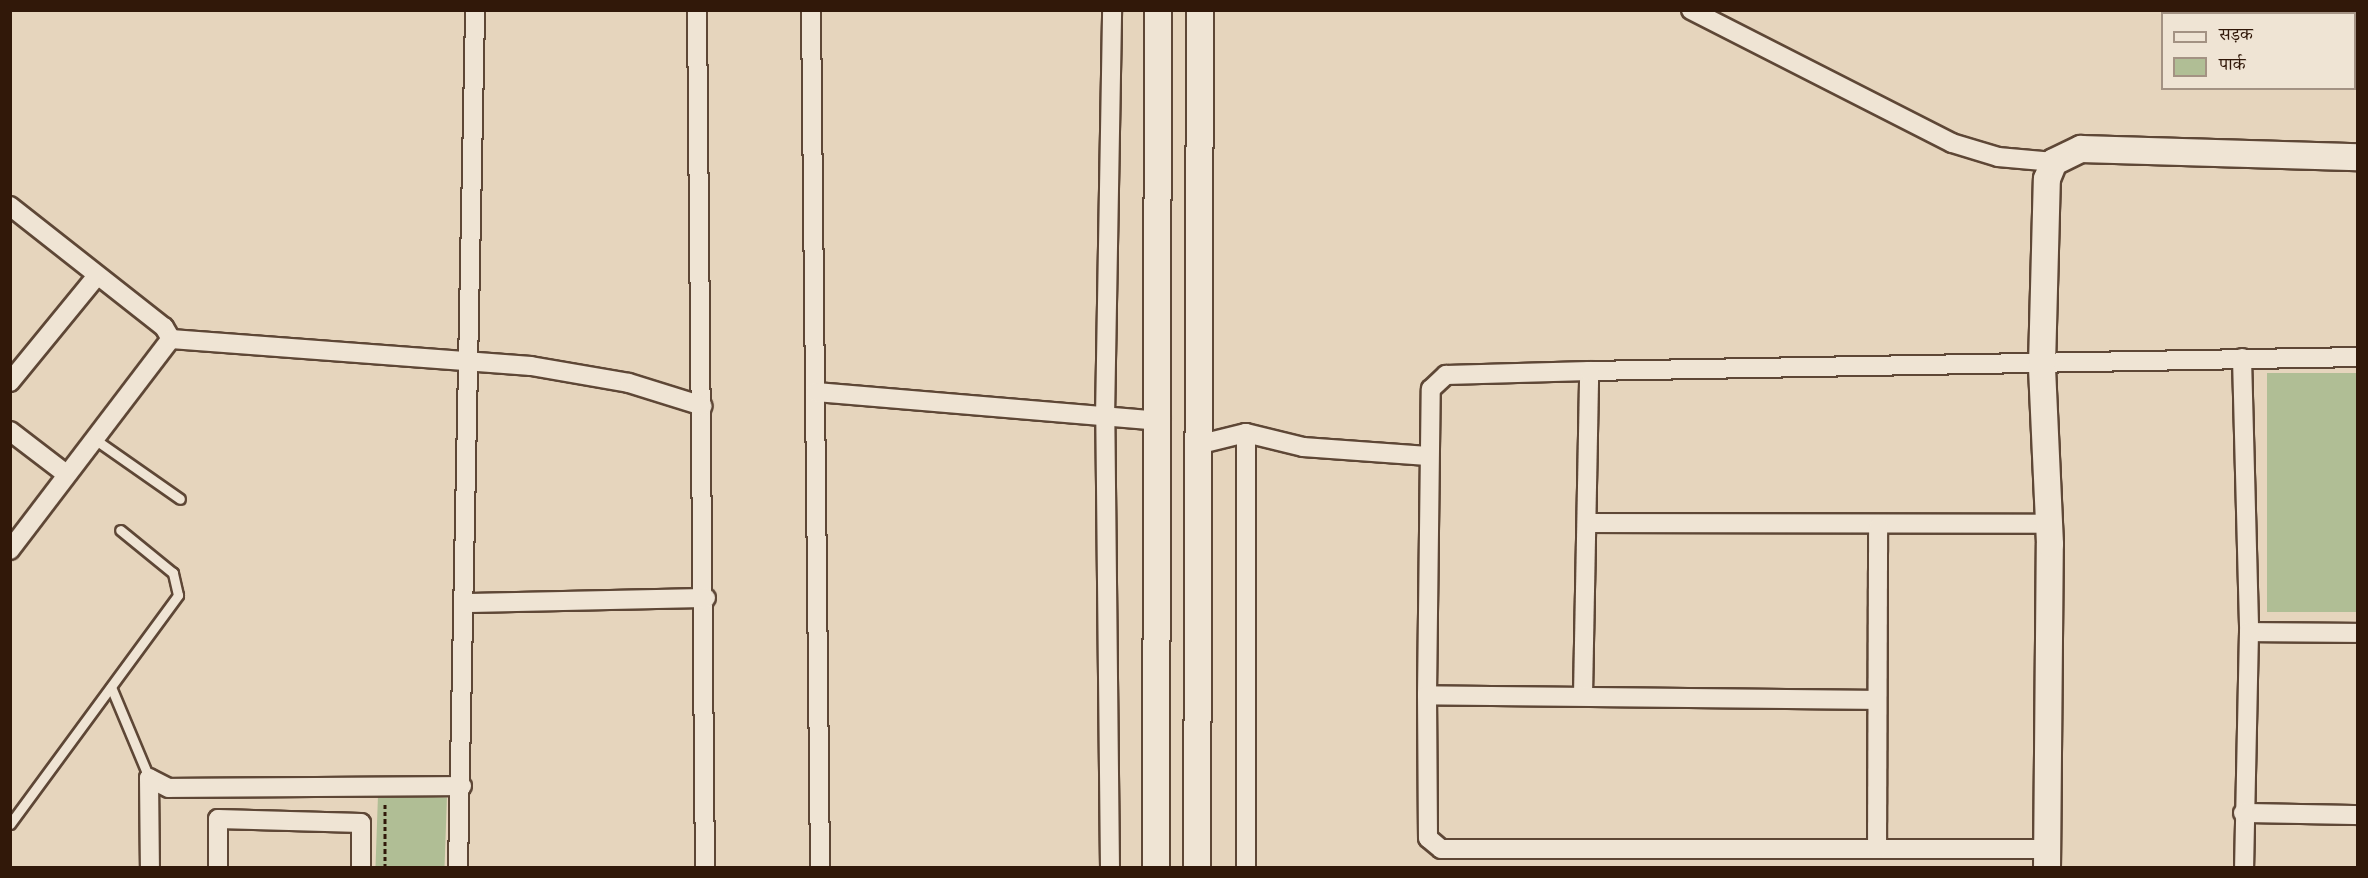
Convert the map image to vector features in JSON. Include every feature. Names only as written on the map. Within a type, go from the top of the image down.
[{"type":"main road","points":[[1156,867],[1161,421],[1158,10]]},
{"type":"main road","points":[[1197,867],[1200,10]]},
{"type":"main road","points":[[2047,858],[2050,524],[2042,365],[2047,179],[2054,162],[2081,148],[2358,157]]},
{"type":"street","points":[[458,867],[467,603],[466,360],[475,10]]},
{"type":"street","points":[[697,10],[706,598],[705,867]]},
{"type":"street","points":[[811,10],[820,867]]},
{"type":"street","points":[[1110,867],[1105,417],[1113,10]]},
{"type":"street","points":[[1691,10],[1952,143],[1998,156],[2054,162]]},
{"type":"street","points":[[10,206],[96,277],[164,327],[171,339]]},
{"type":"street","points":[[10,382],[96,277]]},
{"type":"street","points":[[171,339],[466,360],[630,383],[703,406]]},
{"type":"street","points":[[10,550],[93,438],[171,339]]},
{"type":"street","points":[[2047,858],[1877,849],[1431,846],[1426,695],[1428,456],[1431,388],[1436,379],[1589,371],[2042,365],[2242,358],[2358,357]]},
{"type":"street","points":[[2242,358],[2250,632],[2243,813],[2244,867]]},
{"type":"street","points":[[1582,695],[1589,523],[1589,371]]},
{"type":"street","points":[[816,392],[1161,421]]},
{"type":"street","points":[[10,432],[66,474]]},
{"type":"street","points":[[1197,445],[1246,433],[1303,447],[1428,456]]},
{"type":"street","points":[[1246,433],[1246,867]]},
{"type":"street","points":[[1589,523],[1878,526],[2050,524]]},
{"type":"street","points":[[1877,849],[1878,526]]},
{"type":"street","points":[[467,603],[706,598]]},
{"type":"street","points":[[2250,632],[2358,633]]},
{"type":"street","points":[[1426,695],[1876,700]]},
{"type":"street","points":[[150,867],[149,778],[169,788],[462,786]]},
{"type":"street","points":[[2243,813],[2358,815]]},
{"type":"street","points":[[218,867],[218,819],[361,823],[361,867]]},
{"type":"street","points":[[1709,867],[1710,849]]},
{"type":"lane","points":[[93,438],[180,499]]},
{"type":"lane","points":[[10,824],[178,595],[173,573],[120,530]]},
{"type":"lane","points":[[111,687],[149,778]]},
{"type":"path","points":[[385,867],[385,802],[396,802]]},
{"type":"green space","points":[[2267,373],[2357,373],[2357,612],[2267,612]]},
{"type":"green space","points":[[378,795],[447,797],[444,868],[375,867]]}]
